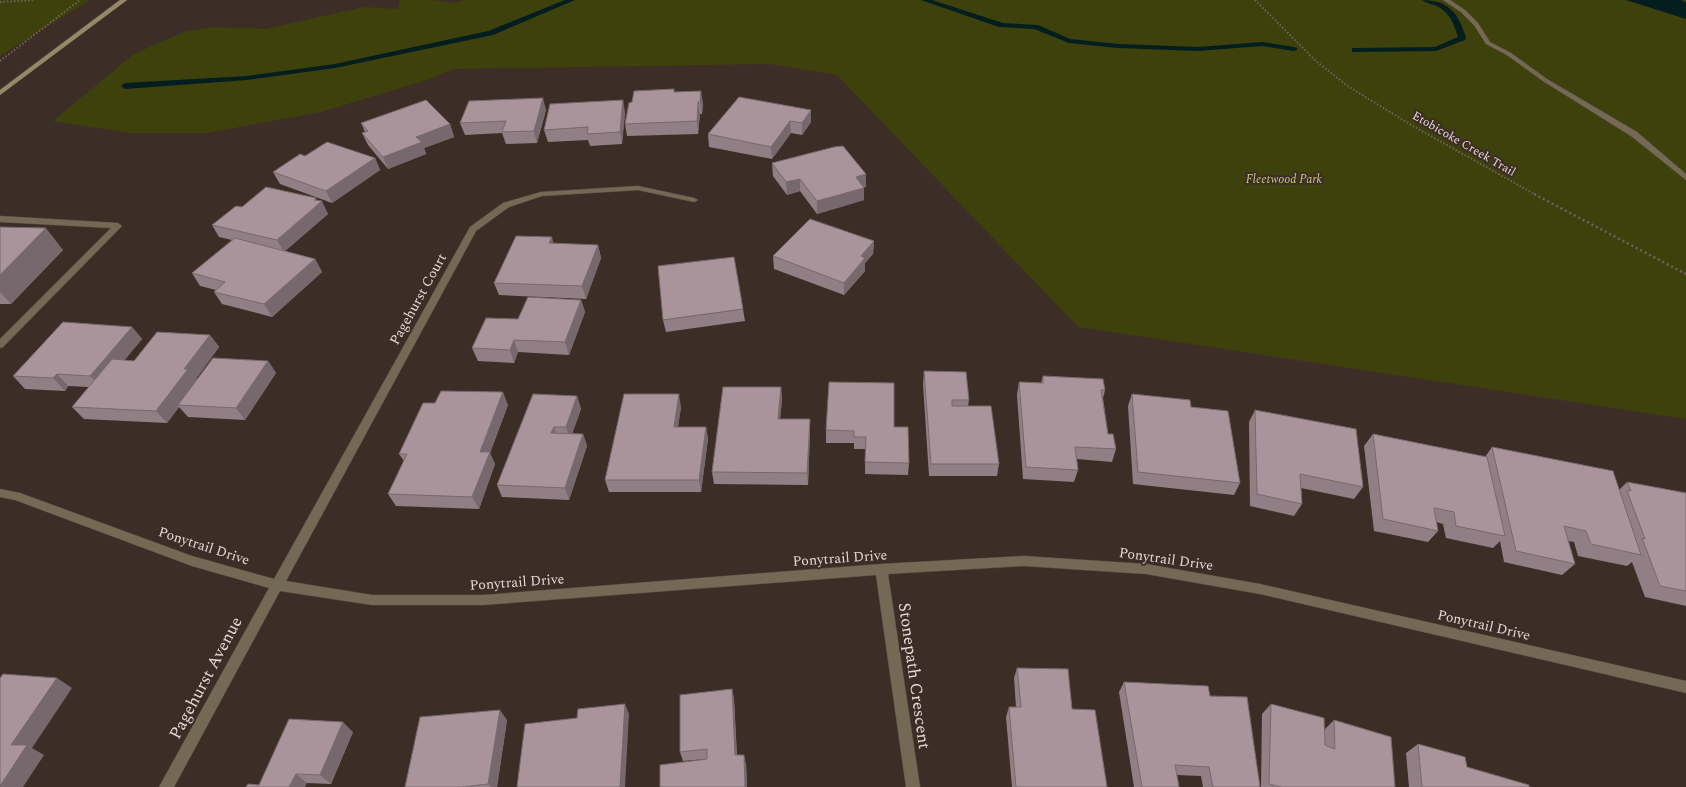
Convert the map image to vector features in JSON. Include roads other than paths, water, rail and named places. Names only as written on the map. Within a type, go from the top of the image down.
[{"type":"main road","points":[[0,94],[124,0]]},
{"type":"street","points":[[1446,0],[1463,11],[1476,24],[1488,43],[1509,54],[1545,80],[1634,134],[1686,178]]},
{"type":"street","name":"Pagehurst Court","points":[[276,585],[473,229],[506,205],[542,194],[638,188],[694,200]]},
{"type":"street","points":[[0,220],[118,226],[0,345]]},
{"type":"street","name":"Ponytrail Drive","points":[[0,493],[16,496],[192,561],[276,585],[372,600],[483,600],[881,570],[1024,561],[1146,569],[1260,589],[1686,686]]},
{"type":"street","name":"Stonepath Crescent","points":[[881,570],[913,787]]},
{"type":"street","name":"Pagehurst Avenue","points":[[166,787],[276,585]]},
{"type":"water","points":[[1626,0],[1681,0],[1686,2],[1686,19]]},
{"type":"waterway","points":[[125,86],[247,78],[335,66],[490,33],[571,0]]},
{"type":"waterway","points":[[925,0],[1002,25],[1035,27],[1069,41],[1118,46],[1198,49],[1262,44],[1294,49]]},
{"type":"waterway","points":[[1355,50],[1436,49],[1462,38],[1457,23],[1451,13],[1441,6],[1426,0]]},
{"type":"park label","name":"Fleetwood Park","points":[[1284,179]]}]
